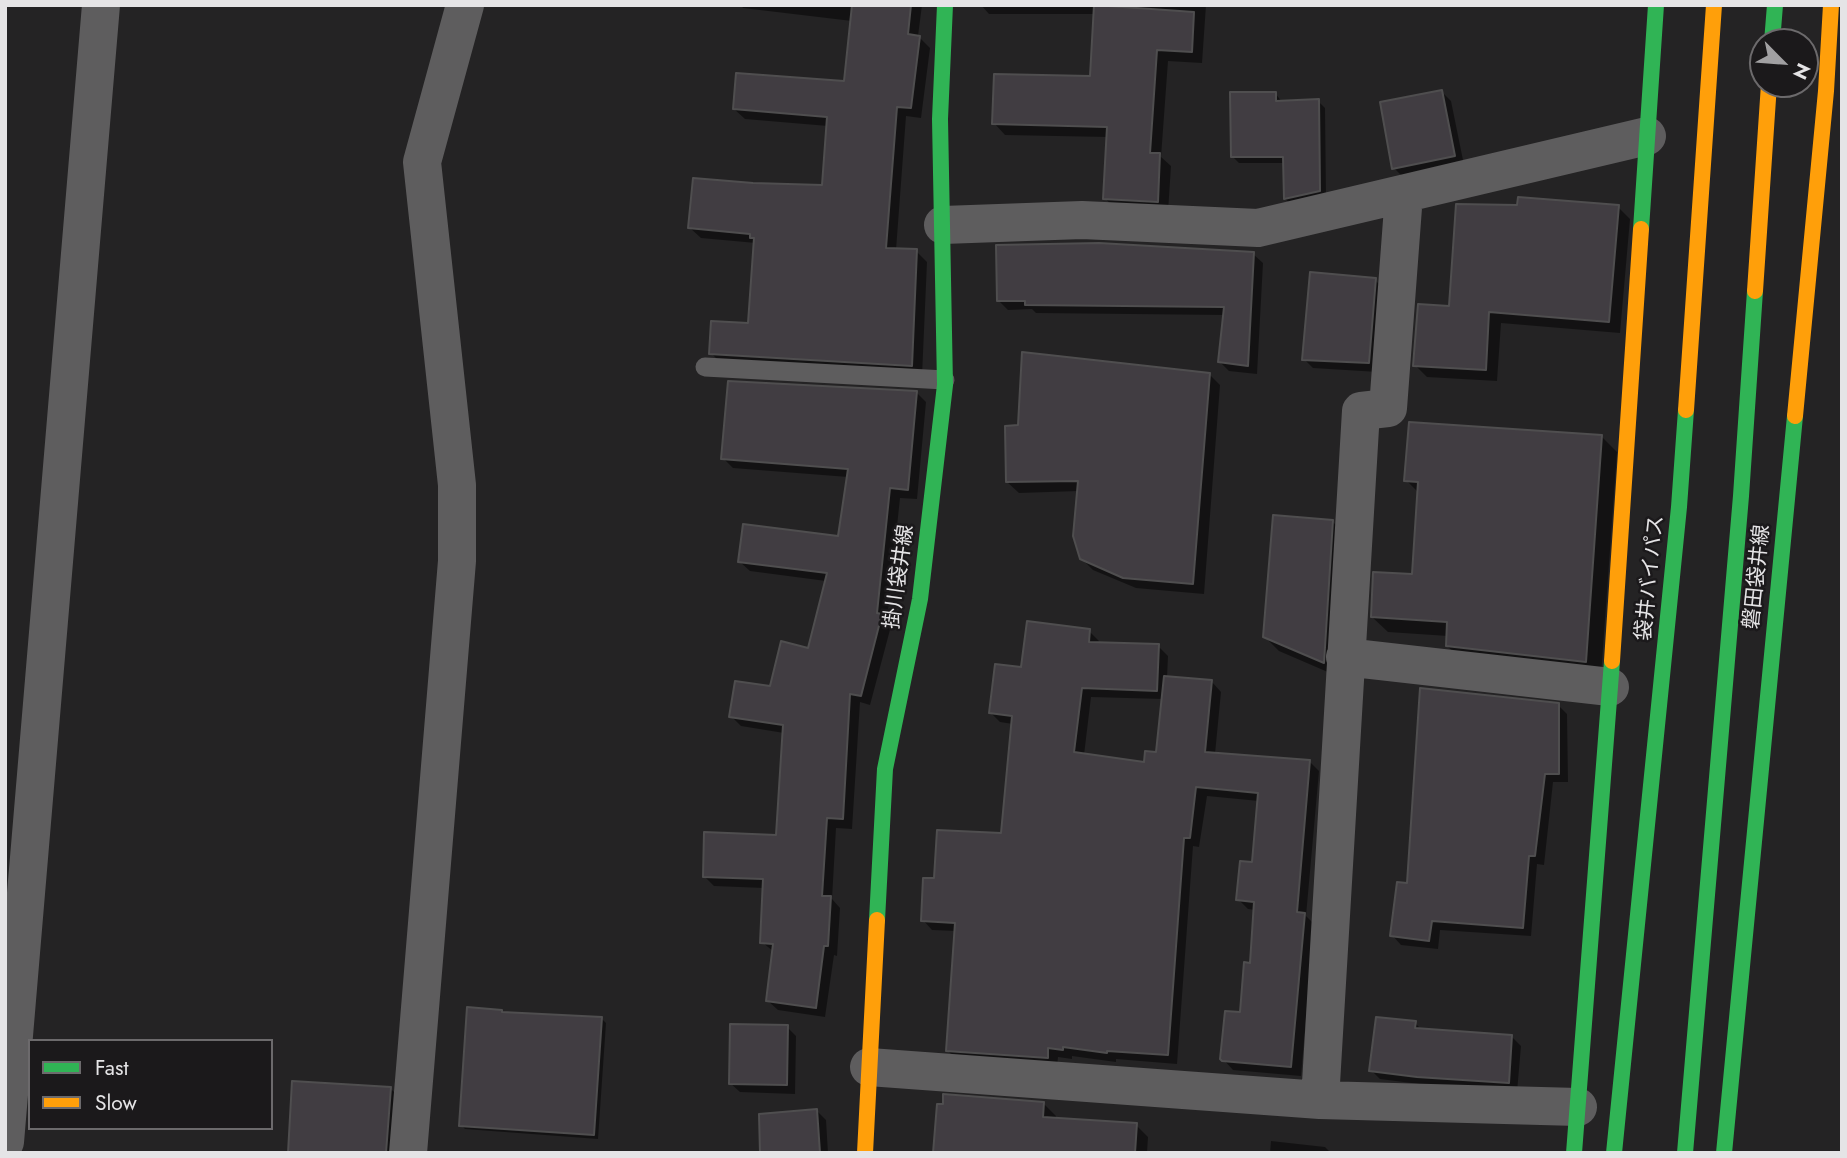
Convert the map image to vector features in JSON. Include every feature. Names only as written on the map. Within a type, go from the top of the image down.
[{"type":"main road","name":"掛川袋井線","points":[[865,1153],[886,769],[920,599],[946,380],[940,119],[945,5]]},
{"type":"main road","points":[[1574,1153],[1610,687],[1656,5]]},
{"type":"main road","name":"袋井バイパス","points":[[1614,1153],[1679,507],[1714,5]]},
{"type":"main road","points":[[1773,28],[1775,5]]},
{"type":"main road","name":"磐田袋井線","points":[[1724,1153],[1834,92],[1831,5]]},
{"type":"main road","points":[[1685,1153],[1741,496],[1768,98]]},
{"type":"street","points":[[5,1142],[101,5]]},
{"type":"street","points":[[408,1153],[457,561],[457,485],[422,162],[465,5]]},
{"type":"street","points":[[943,225],[1082,219],[1258,228],[1647,136]]},
{"type":"street","points":[[1320,1100],[1361,411],[1388,408],[1404,194]]},
{"type":"street","points":[[1345,657],[1610,687]]},
{"type":"street","points":[[869,1067],[1320,1100],[1578,1107]]},
{"type":"lane","points":[[705,367],[946,380]]},
{"type":"building","points":[[852,5],[911,5],[908,34],[920,36],[911,108],[897,107],[886,248],[917,249],[912,366],[709,354],[711,321],[748,323],[754,238],[750,238],[750,234],[688,228],[693,178],[822,185],[827,117],[733,109],[736,73],[844,81]]},
{"type":"building","points":[[1094,5],[1194,12],[1192,52],[1157,50],[1150,153],[1160,153],[1158,202],[1103,199],[1107,127],[992,124],[994,74],[1090,76]]},
{"type":"building","points":[[1442,90],[1455,156],[1392,169],[1380,102]]},
{"type":"building","points":[[1230,92],[1276,92],[1276,101],[1319,99],[1320,191],[1284,199],[1283,157],[1231,157]]},
{"type":"building","points":[[1518,197],[1619,205],[1609,322],[1489,312],[1486,370],[1413,366],[1418,304],[1449,306],[1456,204],[1517,205]]},
{"type":"building","points":[[1099,243],[1254,252],[1248,366],[1218,362],[1224,307],[1025,305],[1025,301],[997,301],[996,245]]},
{"type":"building","points":[[1310,272],[1376,278],[1369,363],[1302,360]]},
{"type":"building","points":[[1022,352],[1210,373],[1193,584],[1123,578],[1080,559],[1073,536],[1078,481],[1006,482],[1005,426],[1018,425]]},
{"type":"building","points":[[728,381],[917,391],[908,490],[890,488],[877,613],[882,614],[861,696],[850,694],[843,819],[827,818],[822,896],[831,896],[828,946],[824,946],[816,1008],[766,1001],[773,944],[760,943],[763,879],[703,877],[704,832],[776,835],[783,725],[729,717],[735,681],[770,686],[781,641],[808,648],[827,573],[738,562],[743,524],[838,536],[848,469],[721,459]]},
{"type":"building","points":[[1409,422],[1602,435],[1586,662],[1446,646],[1447,622],[1371,617],[1373,572],[1412,574],[1418,482],[1404,481]]},
{"type":"building","points":[[1273,515],[1333,520],[1324,663],[1263,637]]},
{"type":"building","points":[[1027,621],[1090,629],[1089,642],[1159,644],[1157,691],[1082,688],[1074,752],[1144,762],[1145,751],[1156,752],[1164,676],[1212,680],[1205,752],[1310,760],[1297,912],[1305,913],[1291,1067],[1220,1059],[1225,1011],[1240,1012],[1244,962],[1250,963],[1254,902],[1236,900],[1240,861],[1252,862],[1258,793],[1196,787],[1190,838],[1184,838],[1168,1055],[1107,1053],[1063,1047],[1063,1050],[1048,1048],[1048,1058],[946,1051],[955,923],[921,921],[923,878],[934,878],[937,830],[1001,833],[1012,716],[989,713],[995,664],[1021,667]]},
{"type":"building","points":[[1420,688],[1559,703],[1559,774],[1545,774],[1535,856],[1529,856],[1523,928],[1432,921],[1429,941],[1390,936],[1397,882],[1407,883]]},
{"type":"building","points":[[467,1007],[502,1012],[602,1017],[594,1135],[459,1126]]},
{"type":"building","points":[[1376,1017],[1416,1021],[1415,1028],[1512,1035],[1509,1083],[1369,1071]]},
{"type":"building","points":[[730,1024],[788,1025],[787,1085],[729,1084]]},
{"type":"building","points":[[292,1081],[391,1087],[386,1153],[288,1153]]},
{"type":"building","points":[[943,1094],[1044,1102],[1043,1117],[1137,1123],[1135,1153],[933,1153],[937,1104],[943,1104]]},
{"type":"building","points":[[817,1109],[820,1153],[760,1153],[759,1114]]},
{"type":"traffic: fast","points":[[877,920],[885,769],[920,599],[945,385],[940,119],[945,5]]},
{"type":"traffic: fast","points":[[1641,229],[1656,5]]},
{"type":"traffic: fast","points":[[1773,28],[1775,5]]},
{"type":"traffic: fast","points":[[1685,1153],[1741,496],[1755,291]]},
{"type":"traffic: fast","points":[[1614,1153],[1679,507],[1686,410]]},
{"type":"traffic: fast","points":[[1724,1153],[1795,416]]},
{"type":"traffic: fast","points":[[1574,1153],[1612,661]]},
{"type":"traffic: slow","points":[[1686,410],[1714,5]]},
{"type":"traffic: slow","points":[[1795,416],[1826,91],[1831,5]]},
{"type":"traffic: slow","points":[[1755,291],[1768,98]]},
{"type":"traffic: slow","points":[[1612,661],[1641,229]]},
{"type":"traffic: slow","points":[[865,1153],[877,920]]}]
